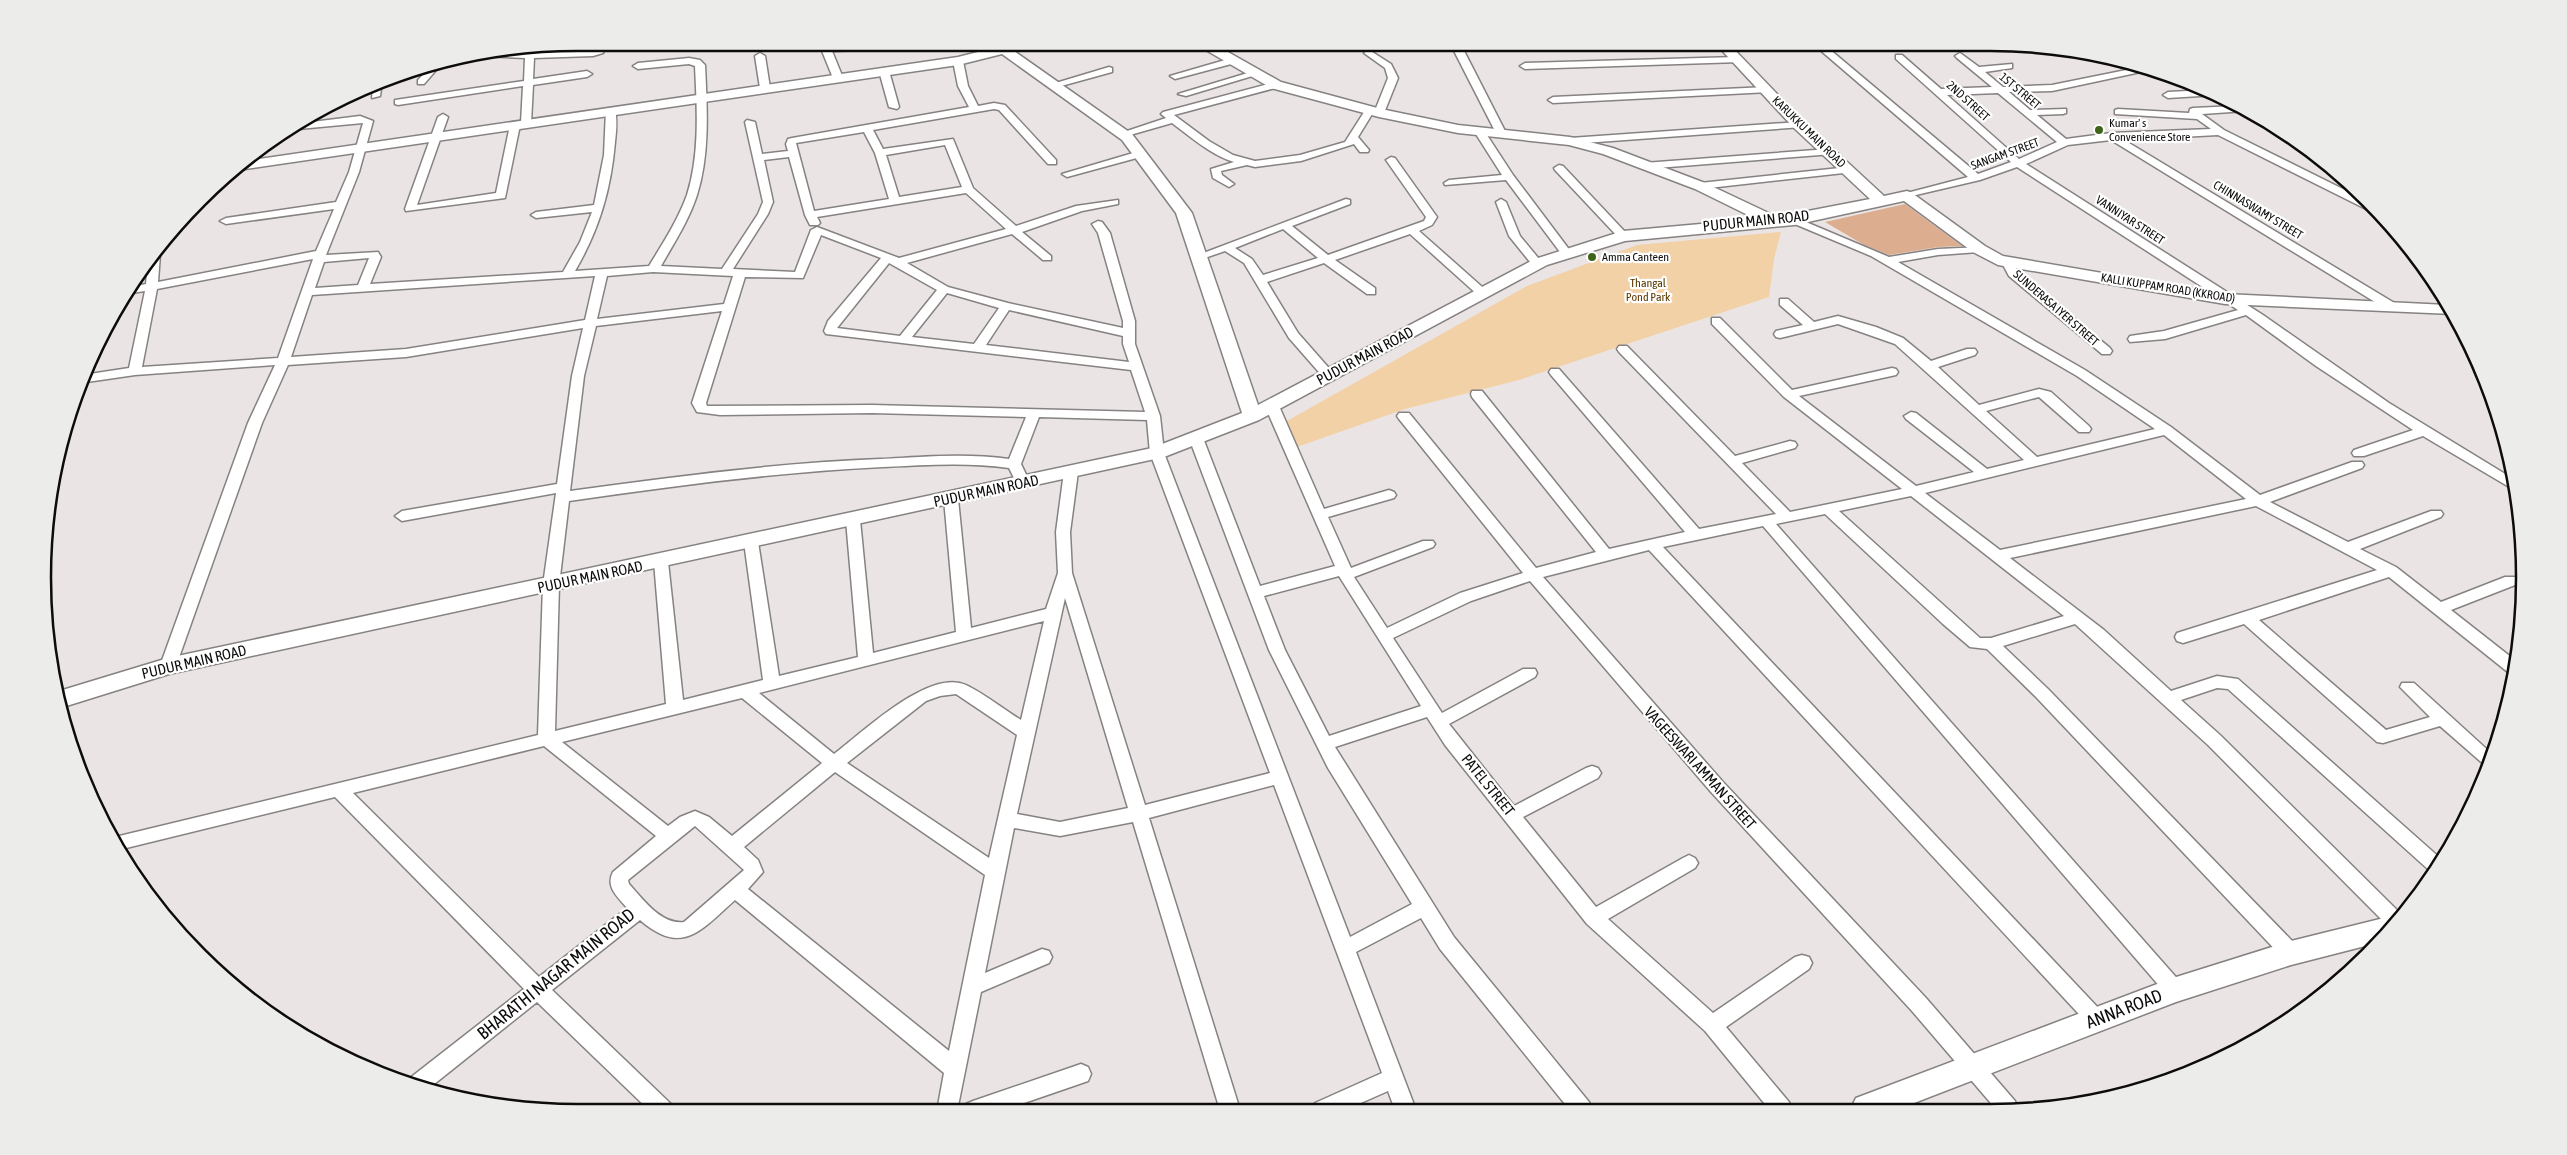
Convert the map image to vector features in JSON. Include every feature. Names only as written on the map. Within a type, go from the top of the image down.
[{"type":"street","points":[[443,117],[438,136],[410,209],[501,196],[514,130],[522,124],[530,54],[593,53],[600,51]]},
{"type":"street","points":[[827,51],[838,78]]},
{"type":"street","points":[[252,164],[611,110],[958,61],[1000,51]]},
{"type":"street","points":[[1005,51],[1123,134],[1184,213],[1252,416]]},
{"type":"street","points":[[1217,51],[1276,85],[1374,112],[1479,131],[1570,141],[1608,152],[1700,186],[1772,221]]},
{"type":"street","points":[[1460,51],[1501,133]]},
{"type":"street","name":"KARUKKU MAIN ROAD","points":[[1729,51],[1799,125],[1881,201]]},
{"type":"street","points":[[1828,51],[1976,178]]},
{"type":"street","points":[[1276,85],[1166,114],[1205,143],[1229,157],[1254,164],[1301,158],[1349,144],[1374,112],[1393,80],[1393,71],[1386,62],[1368,53]]},
{"type":"street","points":[[760,56],[765,88]]},
{"type":"street","name":"1ST STREET","points":[[1960,56],[2064,143]]},
{"type":"street","name":"2ND STREET","points":[[1899,57],[2019,164]]},
{"type":"street","points":[[1525,66],[1737,60]]},
{"type":"street","points":[[958,61],[963,86],[975,109]]},
{"type":"street","points":[[1175,76],[1232,61]]},
{"type":"street","points":[[638,66],[698,62],[702,97],[693,194],[653,269]]},
{"type":"street","points":[[1976,70],[2009,66]]},
{"type":"street","points":[[1054,85],[1109,70]]},
{"type":"street","points":[[1939,92],[2052,88],[2130,70]]},
{"type":"street","points":[[884,71],[894,107]]},
{"type":"street","points":[[421,82],[430,72]]},
{"type":"street","points":[[398,102],[588,74]]},
{"type":"street","points":[[1183,94],[1254,74]]},
{"type":"street","points":[[1553,100],[1766,90]]},
{"type":"street","points":[[376,96],[377,91]]},
{"type":"street","points":[[2196,93],[2165,94],[2196,113],[2220,132],[2357,200]]},
{"type":"street","points":[[1052,162],[1007,110],[994,106],[792,141],[810,215],[817,230],[894,260],[944,289],[1006,306],[1128,333]]},
{"type":"street","points":[[567,274],[590,231],[598,208],[612,131],[611,110]]},
{"type":"street","points":[[2118,112],[2196,113],[2230,110]]},
{"type":"street","points":[[2027,113],[2063,111]]},
{"type":"street","points":[[168,666],[255,423],[283,361],[320,256],[340,206],[361,148],[368,121],[365,119],[308,126]]},
{"type":"street","points":[[1123,134],[1174,120]]},
{"type":"street","points":[[726,271],[763,214],[768,202],[750,122]]},
{"type":"street","points":[[1570,141],[1799,125]]},
{"type":"street","points":[[867,128],[880,153],[894,201]]},
{"type":"street","points":[[1479,131],[1509,177],[1567,254]]},
{"type":"street","name":"SANGAM STREET","points":[[1907,196],[1976,178],[2019,164],[2064,143],[2111,136],[2220,132]]},
{"type":"street","name":"CHINNASWAMY STREET","points":[[2111,136],[2392,307]]},
{"type":"street","points":[[1354,138],[1364,150]]},
{"type":"street","points":[[880,153],[949,141],[968,189],[986,207],[1016,230],[1047,258]]},
{"type":"street","points":[[1644,166],[1829,152]]},
{"type":"street","points":[[758,158],[794,153]]},
{"type":"street","points":[[1067,174],[1140,154]]},
{"type":"street","points":[[1260,280],[1428,223],[1432,217],[1391,160]]},
{"type":"street","points":[[1229,184],[1217,176],[1216,169],[1247,162]]},
{"type":"street","name":"VANNIYAR STREET","points":[[2019,164],[2246,311],[2423,431],[2507,483]]},
{"type":"street","points":[[1559,168],[1624,236]]},
{"type":"street","points":[[1700,186],[1849,170]]},
{"type":"street","points":[[1450,183],[1509,177]]},
{"type":"street","points":[[810,215],[968,189]]},
{"type":"street","points":[[1881,201],[1907,196]]},
{"type":"street","name":"KALLI KUPPAM ROAD (KKROAD)","points":[[1907,196],[1979,250],[2008,263],[2225,298],[2442,310]]},
{"type":"street","name":"PUDUR MAIN ROAD","points":[[65,698],[168,666],[661,562],[1157,453],[1252,416],[1538,264],[1624,236],[1794,220],[1881,201]]},
{"type":"street","points":[[1114,202],[1080,208],[1016,230],[894,260],[832,324],[830,331],[1138,367]]},
{"type":"street","points":[[1199,257],[1346,202]]},
{"type":"street","points":[[1501,202],[1508,226],[1520,245],[1538,264]]},
{"type":"street","points":[[226,221],[340,206]]},
{"type":"street","points":[[536,215],[598,208]]},
{"type":"street","points":[[1794,220],[1887,261],[2081,373],[2166,430],[2258,501],[2391,571],[2508,663]]},
{"type":"street","points":[[1098,224],[1104,233],[1129,321],[1128,344],[1138,367],[1153,416],[1157,453],[1404,1104]]},
{"type":"street","points":[[1284,225],[1326,259],[1371,291]]},
{"type":"street","points":[[307,292],[362,290],[653,269],[799,276],[817,230]]},
{"type":"street","points":[[1412,230],[1483,293]]},
{"type":"street","points":[[1226,247],[1248,261],[1292,334],[1329,375]]},
{"type":"street","points":[[1887,261],[1938,252],[1979,250]]},
{"type":"street","points":[[137,290],[320,256],[374,254],[375,257],[362,290]]},
{"type":"street","name":"SUNDERASA IYER STREET","points":[[2008,263],[2013,274],[2106,351]]},
{"type":"street","points":[[135,371],[152,286],[153,266]]},
{"type":"street","points":[[546,738],[551,585],[578,376],[602,273]]},
{"type":"street","points":[[740,273],[699,403],[702,408],[720,411],[872,409],[1153,416]]},
{"type":"street","points":[[904,339],[944,289]]},
{"type":"street","points":[[1784,302],[1812,326]]},
{"type":"street","points":[[978,348],[1006,306]]},
{"type":"street","points":[[90,378],[135,371],[406,353],[591,323],[729,307]]},
{"type":"street","points":[[2134,339],[2165,334],[2246,311]]},
{"type":"street","points":[[1780,334],[1838,320],[1872,330],[1902,343],[2034,462]]},
{"type":"street","points":[[1716,321],[1790,394],[2098,634],[2214,740],[2391,916]]},
{"type":"street","points":[[1623,349],[1787,517]]},
{"type":"street","points":[[1929,366],[1971,352]]},
{"type":"street","points":[[1555,372],[1695,534]]},
{"type":"street","points":[[1790,394],[1892,372]]},
{"type":"street","points":[[1477,394],[1606,555]]},
{"type":"street","points":[[1977,409],[2039,394],[2046,396],[2084,429]]},
{"type":"street","name":"PATEL STREET","points":[[1272,406],[1345,572],[1451,740],[1594,918],[1712,1025],[1778,1104]]},
{"type":"street","points":[[1023,483],[1014,464],[1034,412]]},
{"type":"street","name":"VAGEESWARI AMMAN STREET","points":[[1404,416],[1533,575],[1756,831],[1975,1066],[2005,1104]]},
{"type":"street","points":[[1911,416],[1986,475]]},
{"type":"street","points":[[1384,636],[1494,587],[1606,555],[1695,534],[1829,510],[1986,475],[2166,430]]},
{"type":"street","points":[[1997,556],[2258,501],[2423,431]]},
{"type":"street","points":[[1196,438],[1277,650],[1334,763],[1447,942],[1578,1104]]},
{"type":"street","points":[[1734,461],[1790,445]]},
{"type":"street","points":[[402,516],[563,492],[811,466],[976,459],[1014,464]]},
{"type":"street","points":[[1070,472],[1063,532],[1065,573],[1228,1104]]},
{"type":"street","points":[[1320,515],[1389,495]]},
{"type":"street","points":[[951,499],[964,636]]},
{"type":"street","points":[[1829,510],[1948,620],[1976,643],[1991,644],[2076,618]]},
{"type":"street","points":[[2348,548],[2436,514]]},
{"type":"street","points":[[853,520],[866,661]]},
{"type":"street","points":[[1766,521],[2175,990]]},
{"type":"street","points":[[751,542],[772,684]]},
{"type":"street","points":[[1254,593],[1345,572],[1428,544]]},
{"type":"street","points":[[1652,544],[1759,661],[1912,820],[2096,1019]]},
{"type":"street","points":[[661,562],[675,707]]},
{"type":"street","points":[[2183,637],[2391,571]]},
{"type":"street","points":[[948,1104],[1026,732],[1053,613],[1065,573]]},
{"type":"street","points":[[2439,609],[2510,581]]},
{"type":"street","points":[[123,842],[745,691],[1053,613]]},
{"type":"street","points":[[2247,618],[2383,737],[2443,719]]},
{"type":"street","points":[[1991,644],[2042,693],[2291,953]]},
{"type":"street","points":[[1325,744],[1435,715],[1529,673]]},
{"type":"street","points":[[2168,698],[2224,681],[2239,687],[2432,862]]},
{"type":"street","points":[[2408,687],[2484,757]]},
{"type":"street","points":[[640,909],[666,930],[676,933],[689,929],[736,890],[754,872],[752,865],[732,847],[834,763],[920,696],[953,688],[960,690],[1026,732]]},
{"type":"street","points":[[745,691],[834,763],[996,872]]},
{"type":"street","points":[[546,738],[668,836]]},
{"type":"street","points":[[1512,815],[1592,773]]},
{"type":"street","points":[[1007,820],[1060,829],[1140,813],[1279,777]]},
{"type":"street","points":[[338,789],[538,990],[657,1104]]},
{"type":"street","name":"BHARATHI NAGAR MAIN ROAD","points":[[423,1080],[640,909],[620,887],[619,877],[686,822],[695,818],[703,822],[732,847]]},
{"type":"street","points":[[1594,918],[1689,863]]},
{"type":"street","points":[[736,890],[956,1069]]},
{"type":"street","points":[[1344,949],[1424,907]]},
{"type":"street","name":"ANNA ROAD","points":[[1876,1104],[2175,990],[2291,953],[2378,931]]},
{"type":"street","points":[[972,986],[1042,957]]},
{"type":"street","points":[[1712,1025],[1802,963]]},
{"type":"street","points":[[993,1104],[1080,1074]]},
{"type":"street","points":[[1336,1104],[1394,1078]]},
{"type":"green space","name":"Thangal Pond Park","points":[[1781,232],[1774,259],[1769,297],[1519,380],[1405,409],[1297,447],[1285,422],[1527,286],[1637,245]]},
{"type":"building","points":[[1905,204],[1962,246],[1938,247],[1889,255],[1864,245],[1825,222]]},
{"type":"place","name":"Kumar' s Convenience Store","points":[[2099,130]]},
{"type":"place","name":"Amma Canteen","points":[[1592,257]]}]
